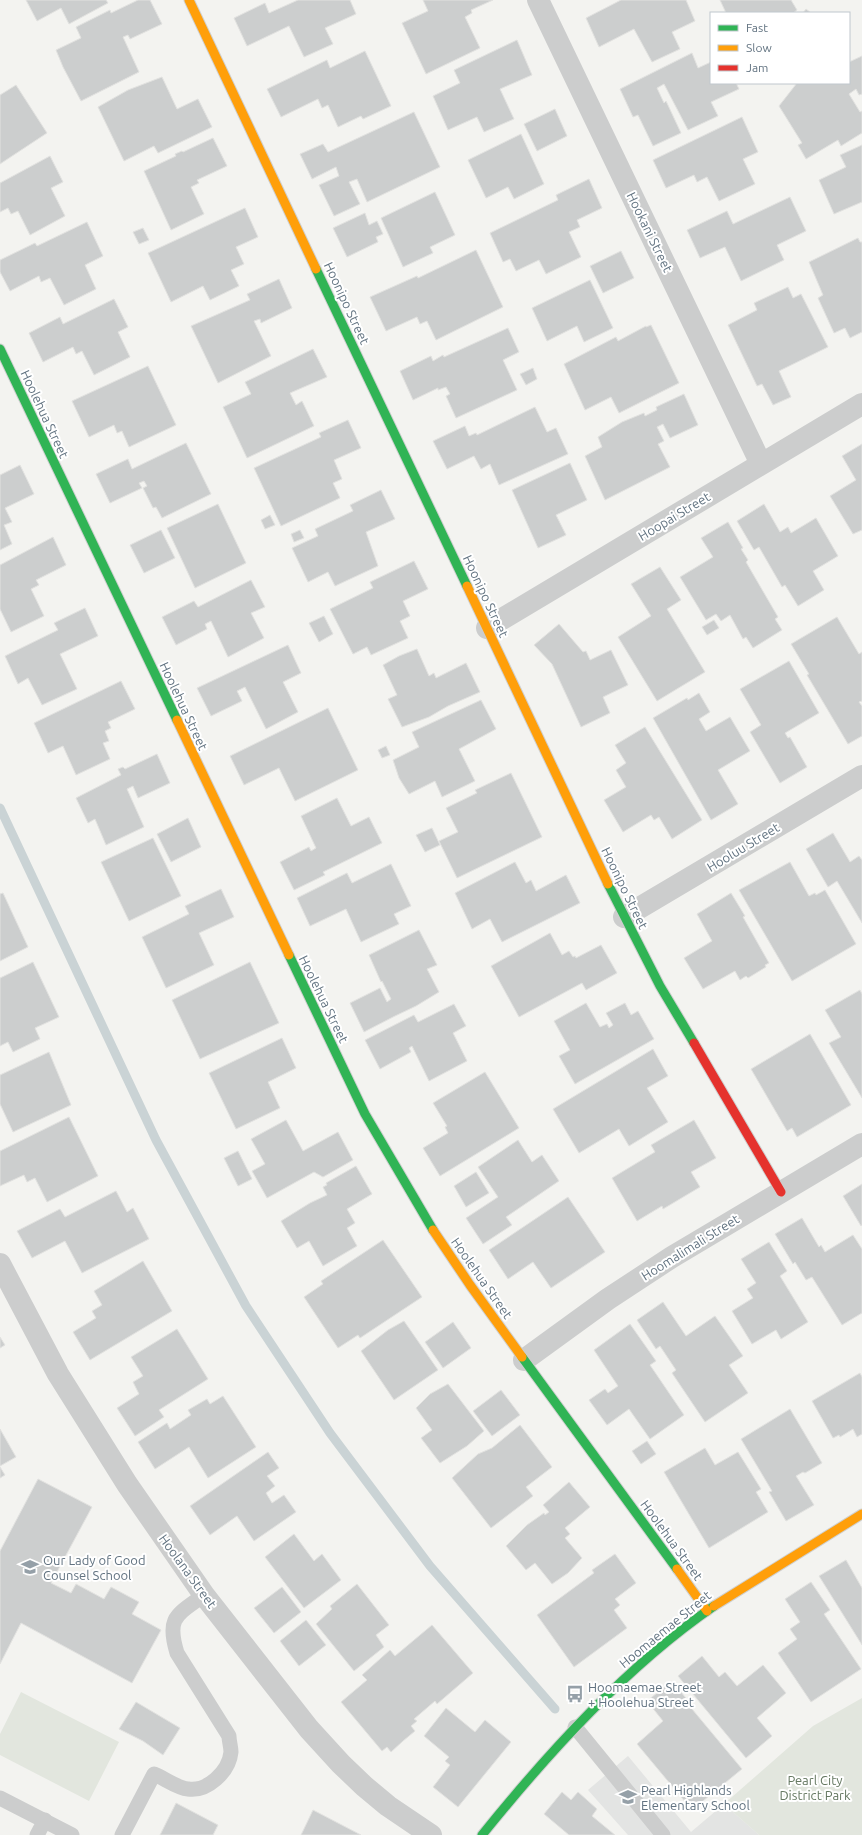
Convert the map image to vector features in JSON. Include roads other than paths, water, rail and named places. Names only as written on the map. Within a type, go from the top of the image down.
[{"type":"street","name":"Hoonipo Street","points":[[188,0],[624,917],[660,986],[781,1192]]},
{"type":"street","name":"Hookani Street","points":[[538,0],[761,464]]},
{"type":"street","name":"Hoolehua Street","points":[[0,349],[365,1114],[420,1210],[470,1285],[707,1611]]},
{"type":"street","name":"Hoopai Street","points":[[487,628],[862,404]]},
{"type":"street","name":"Hooluu Street","points":[[624,917],[862,776]]},
{"type":"street","name":"Hoomalimali Street","points":[[524,1360],[608,1299],[672,1257],[862,1144]]},
{"type":"street","name":"Hoolana Street","points":[[0,1264],[58,1374],[127,1484],[204,1595],[309,1729],[341,1764],[388,1806],[430,1835]]},
{"type":"street","name":"Hoomaemae Street","points":[[482,1835],[575,1727],[613,1689],[707,1611],[737,1590],[862,1514]]},
{"type":"lane","points":[[122,1835],[154,1774],[186,1789],[200,1790],[214,1782],[225,1767],[231,1752],[229,1736],[177,1653],[173,1640],[172,1629],[176,1617],[204,1595]]},
{"type":"lane","points":[[575,1727],[663,1835]]},
{"type":"lane","points":[[0,1798],[72,1835]]},
{"type":"lane","points":[[37,1835],[45,1820]]},
{"type":"waterway","points":[[0,808],[156,1140],[246,1306],[330,1433],[430,1566],[555,1709]]},
{"type":"place","name":"Our Lady of Good Counsel School","points":[[30,1567]]},
{"type":"place","name":"Hoomaemae Street + Hoolehua Street","points":[[575,1694]]},
{"type":"place","name":"Pearl Highlands Elementary School","points":[[628,1797]]},
{"type":"park label","name":"Pearl City District Park","points":[[815,1788]]}]
